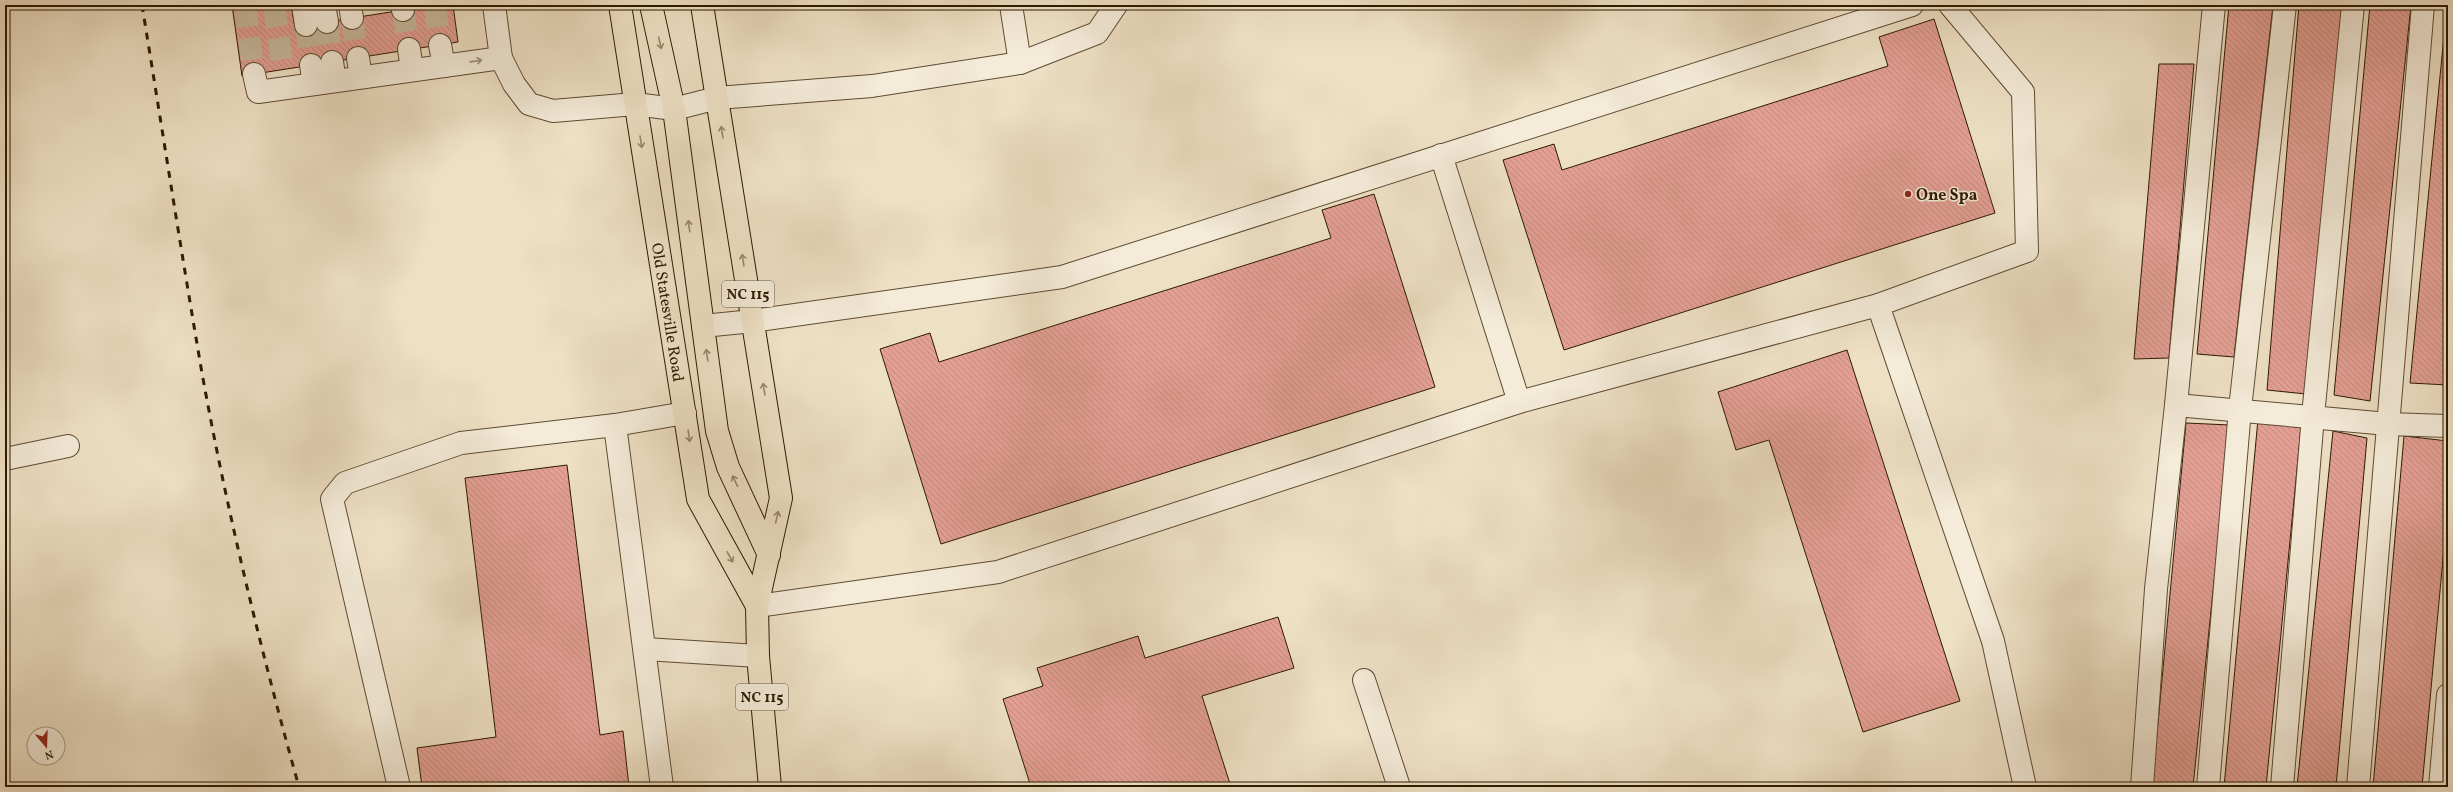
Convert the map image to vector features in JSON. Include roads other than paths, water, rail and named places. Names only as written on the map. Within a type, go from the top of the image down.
[{"type":"main road","name":"Old Statesville Road","points":[[620,5],[686,413],[698,499],[757,606]]},
{"type":"main road","points":[[651,5],[674,109],[717,431],[728,467],[769,555]]},
{"type":"main road","name":"Old Statesville Road","points":[[702,5],[781,498],[757,606],[758,656],[770,787]]},
{"type":"lane","points":[[494,5],[501,58],[514,84],[529,104],[553,111],[635,104],[674,109],[717,98],[872,86],[1020,63],[1097,33],[1116,5]]},
{"type":"lane","points":[[1011,5],[1020,63]]},
{"type":"lane","points":[[703,326],[753,321],[1062,277],[1912,5]]},
{"type":"lane","points":[[757,606],[998,572],[1519,402],[1878,305],[2027,251],[2023,92],[1950,5]]},
{"type":"lane","points":[[2142,787],[2156,589],[2176,404],[2214,5]]},
{"type":"lane","points":[[2208,787],[2240,409],[2285,5]]},
{"type":"lane","points":[[2282,787],[2313,416],[2354,5]]},
{"type":"lane","points":[[2358,787],[2423,5]]},
{"type":"lane","points":[[440,45],[444,66]]},
{"type":"lane","points":[[254,74],[258,92],[284,79],[411,60],[444,66],[501,58]]},
{"type":"lane","points":[[1441,156],[1519,402]]},
{"type":"lane","points":[[1878,305],[1993,641],[2025,787]]},
{"type":"lane","points":[[2176,404],[2388,424],[2448,426]]},
{"type":"lane","points":[[399,787],[332,499],[345,483],[461,442],[616,425],[686,413]]},
{"type":"lane","points":[[616,425],[662,787]]},
{"type":"lane","points":[[5,459],[68,446]]},
{"type":"lane","points":[[645,649],[758,656]]},
{"type":"lane","points":[[1364,680],[1399,787]]},
{"type":"lane","points":[[2440,787],[2448,695]]},
{"type":"tunnel","points":[[245,5],[254,74]]},
{"type":"tunnel","points":[[274,5],[283,69]]},
{"type":"tunnel","points":[[435,5],[440,45]]},
{"type":"tunnel","points":[[403,10],[409,49]]},
{"type":"tunnel","points":[[352,18],[358,58]]},
{"type":"tunnel","points":[[327,22],[332,62]]},
{"type":"tunnel","points":[[306,25],[311,65]]},
{"type":"railway","points":[[142,5],[202,373],[222,477],[271,684],[299,787]]},
{"type":"place","name":"One Spa","points":[[1908,194]]}]
